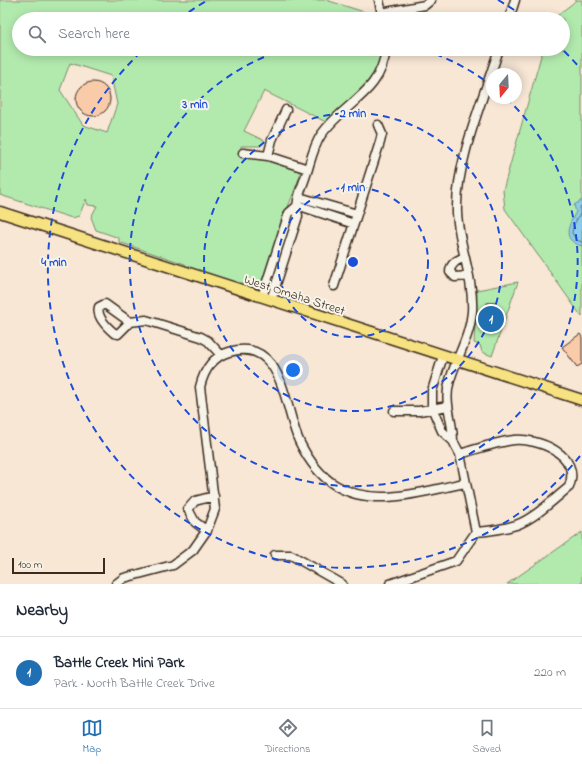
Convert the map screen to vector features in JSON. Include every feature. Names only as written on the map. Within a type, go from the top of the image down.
[{"type":"main road","name":"West Omaha Street","points":[[0,212],[582,400]]},
{"type":"street","points":[[379,0],[381,12]]},
{"type":"street","points":[[398,12],[425,5],[431,0]]},
{"type":"street","points":[[512,12],[516,0]]},
{"type":"street","points":[[267,299],[298,216],[297,203],[321,136],[375,82],[384,56]]},
{"type":"street","points":[[453,441],[448,406],[448,388],[469,333],[473,295],[457,213],[460,176],[497,56]]},
{"type":"street","points":[[268,156],[272,140],[286,110]]},
{"type":"street","points":[[334,286],[380,142],[382,134],[378,125]]},
{"type":"street","points":[[243,153],[268,156],[308,169]]},
{"type":"street","points":[[297,203],[357,214]]},
{"type":"street","points":[[297,203],[354,224]]},
{"type":"street","points":[[465,258],[454,262],[450,268],[450,272],[455,277],[469,276]]},
{"type":"street","points":[[130,322],[146,320],[201,337],[208,341],[222,354]]},
{"type":"street","points":[[116,584],[124,578],[173,565],[193,550],[206,531],[215,509],[200,387],[204,373],[212,362],[222,354],[236,350],[251,351],[263,356],[274,366],[280,379],[299,442],[314,466],[335,485],[361,496],[389,498],[465,483]]},
{"type":"street","points":[[390,584],[456,561],[476,532],[460,454],[453,441],[442,431],[432,408],[433,386],[443,356]]},
{"type":"street","points":[[433,386],[448,388]]},
{"type":"street","points":[[394,411],[413,411],[448,406]]},
{"type":"street","points":[[460,454],[502,442],[523,440],[562,451],[573,461],[576,469],[573,481],[569,487],[535,514],[517,524],[497,530],[476,532]]},
{"type":"street","points":[[206,531],[195,522],[188,509],[195,501],[214,496]]},
{"type":"street","points":[[275,554],[291,555],[342,584]]},
{"type":"green space","points":[[0,0],[326,0],[364,12],[12,12],[12,56],[380,56],[375,71],[361,90],[326,122],[264,91],[244,131],[265,141],[261,146],[241,146],[241,157],[272,161],[287,165],[300,172],[300,176],[286,212],[262,286],[252,288],[189,270],[185,264],[119,242],[119,238],[96,230],[91,217],[97,206],[88,205],[86,199],[79,216],[72,218],[0,195]],"holes":[[[70,63],[111,76],[117,104],[107,133],[83,125],[60,90]]]},
{"type":"green space","points":[[576,0],[582,0],[582,317],[505,209],[503,190],[541,56],[570,56],[570,12],[562,12]]},
{"type":"green space","points":[[518,282],[492,356],[482,352],[480,345],[474,343],[477,290]]},
{"type":"green space","points":[[582,532],[582,584],[507,584]]},
{"type":"water","points":[[582,200],[582,246],[571,240],[568,232],[576,212],[574,205]]},
{"type":"building","points":[[90,82],[96,82],[105,87],[109,93],[109,105],[105,111],[96,116],[90,116],[81,111],[76,102],[76,96],[81,87]]},
{"type":"building","points":[[487,303],[495,303],[495,311],[487,311]]},
{"type":"building","points":[[580,334],[582,337],[582,364],[577,367],[562,347]]},
{"type":"place","name":"Battle Creek Mini Park","points":[[491,319]]}]
